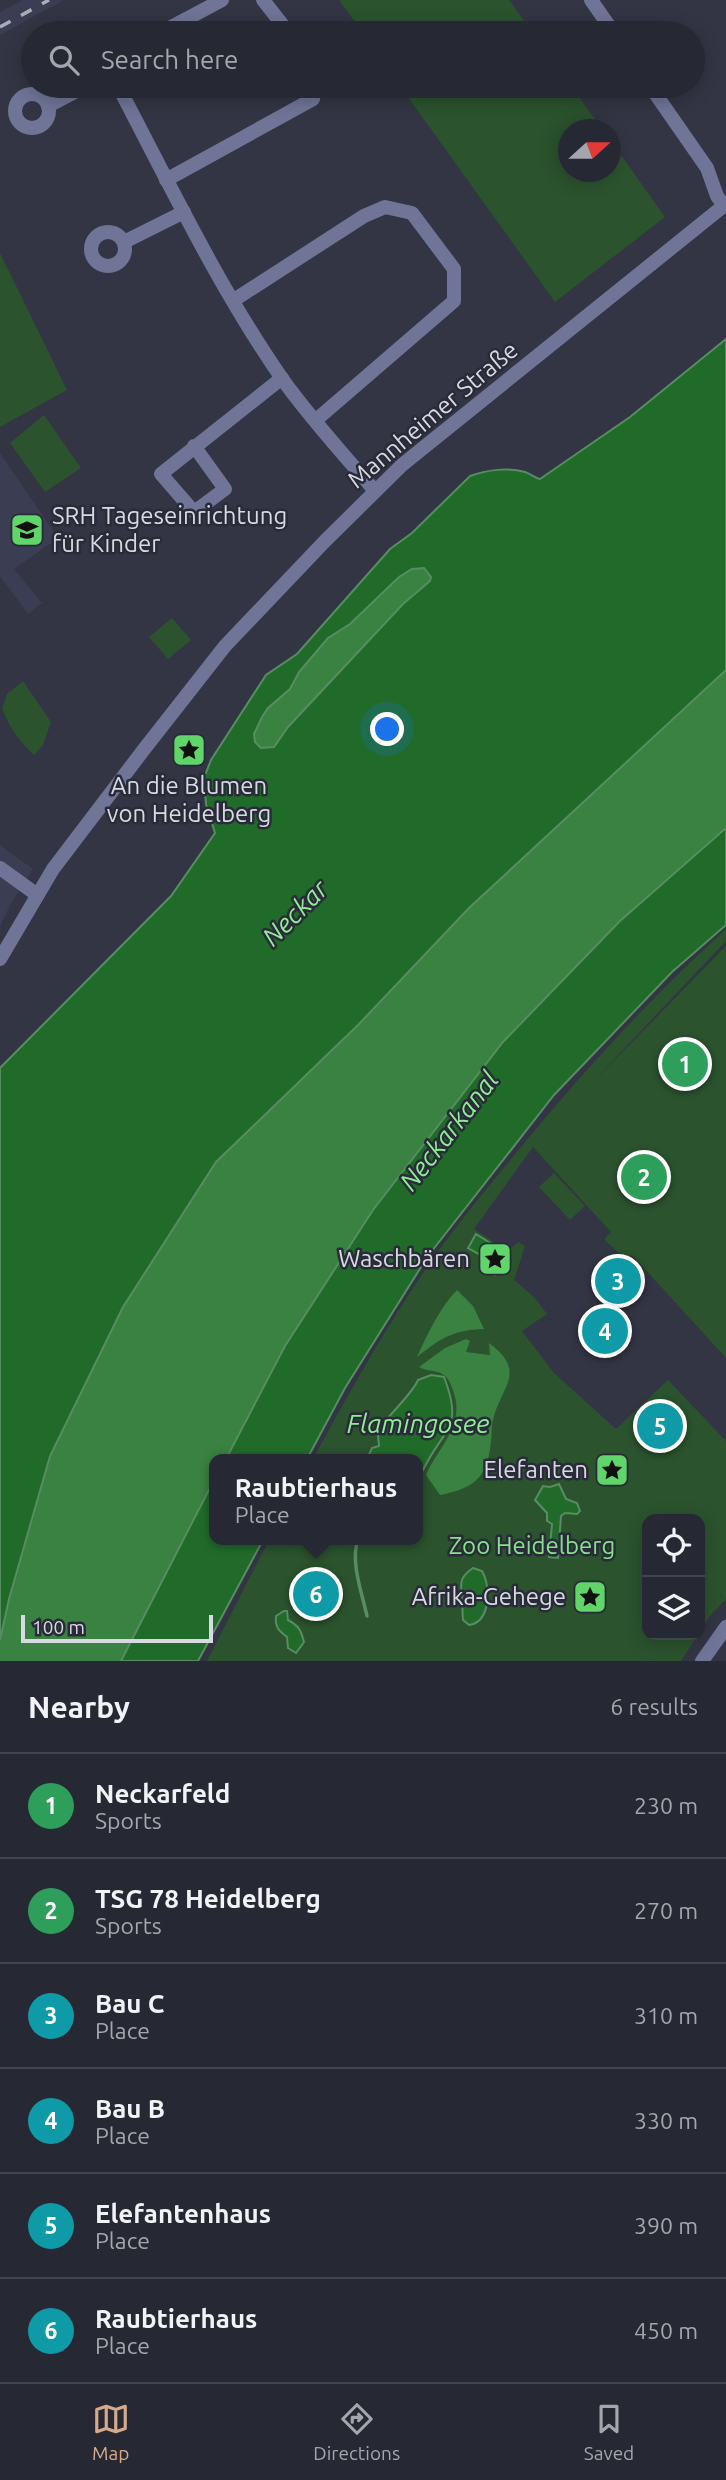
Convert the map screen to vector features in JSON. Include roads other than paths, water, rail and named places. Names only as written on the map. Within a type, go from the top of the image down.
[{"type":"street","points":[[183,21],[222,0]]},
{"type":"street","points":[[264,0],[280,21]]},
{"type":"street","points":[[591,0],[606,21]]},
{"type":"street","points":[[48,106],[63,98]]},
{"type":"street","points":[[124,98],[233,300],[282,378],[375,491]]},
{"type":"street","points":[[166,180],[313,98]]},
{"type":"street","points":[[658,98],[707,168],[717,196],[725,205]]},
{"type":"street","name":"Mannheimer Straße","points":[[0,959],[36,894],[137,759],[225,646],[325,541],[402,465],[725,205]]},
{"type":"street","points":[[233,300],[364,216],[385,207],[412,214],[454,269],[454,301],[316,420]]},
{"type":"street","points":[[124,242],[184,212]]},
{"type":"street","points":[[194,446],[225,489],[194,512],[161,474],[194,446],[282,378]]},
{"type":"street","points":[[0,868],[36,894]]},
{"type":"street","points":[[702,1661],[726,1627]]},
{"type":"water","name":"Neckar","points":[[726,339],[726,670],[469,908],[359,1024],[216,1162],[123,1307],[50,1456],[0,1640],[0,1068],[171,896],[215,833],[206,804],[204,778],[211,760],[266,675],[297,654],[390,549],[412,533],[470,476],[504,469],[525,472],[540,479],[630,417]],"holes":[[[424,568],[431,577],[288,727],[274,747],[261,748],[255,742],[254,734],[268,708],[290,689],[299,672],[328,638],[350,624],[399,577],[412,569]]]},
{"type":"water","name":"Neckarkanal","points":[[726,828],[726,925],[672,972],[554,1095],[428,1256],[345,1388],[310,1454],[229,1454],[285,1346],[373,1210],[503,1042],[620,921]]},
{"type":"water","points":[[476,1234],[500,1249],[500,1273],[495,1275],[489,1271],[484,1257],[468,1248]]},
{"type":"water","name":"Flamingosee","points":[[431,1375],[444,1377],[452,1407],[449,1427],[423,1469],[423,1454],[369,1454],[372,1448],[379,1446],[380,1429],[418,1380]]},
{"type":"water","points":[[559,1484],[566,1499],[577,1503],[580,1511],[577,1514],[565,1513],[561,1516],[558,1558],[549,1557],[552,1524],[547,1521],[547,1513],[535,1500],[543,1486]]},
{"type":"water","points":[[209,1490],[209,1545],[260,1545],[198,1661],[121,1661]]},
{"type":"water","points":[[473,1568],[482,1571],[488,1594],[482,1617],[469,1625],[463,1620],[461,1584],[463,1577]]},
{"type":"water","points":[[287,1611],[288,1620],[297,1626],[303,1638],[304,1642],[296,1653],[288,1648],[287,1637],[277,1626],[276,1616]]},
{"type":"waterway","points":[[357,1545],[356,1567],[367,1616]]},
{"type":"railway","points":[[0,27],[49,0]]},
{"type":"place","name":"SRH Tageseinrichtung für Kinder","points":[[27,530]]},
{"type":"place","name":"An die Blumen von Heidelberg","points":[[189,750]]},
{"type":"place","name":"Neckarfeld","points":[[685,1064]]},
{"type":"place","name":"TSG 78 Heidelberg","points":[[644,1177]]},
{"type":"place","name":"Waschbären","points":[[495,1259]]},
{"type":"place","name":"Bau C","points":[[618,1281]]},
{"type":"place","name":"Bau B","points":[[605,1331]]},
{"type":"place","name":"Elefantenhaus","points":[[660,1426]]},
{"type":"place","name":"Elefanten","points":[[612,1470]]},
{"type":"place","name":"Raubtierhaus","points":[[316,1594]]},
{"type":"place","name":"Afrika-Gehege","points":[[590,1597]]},
{"type":"park label","name":"Zoo Heidelberg","points":[[532,1546]]}]
